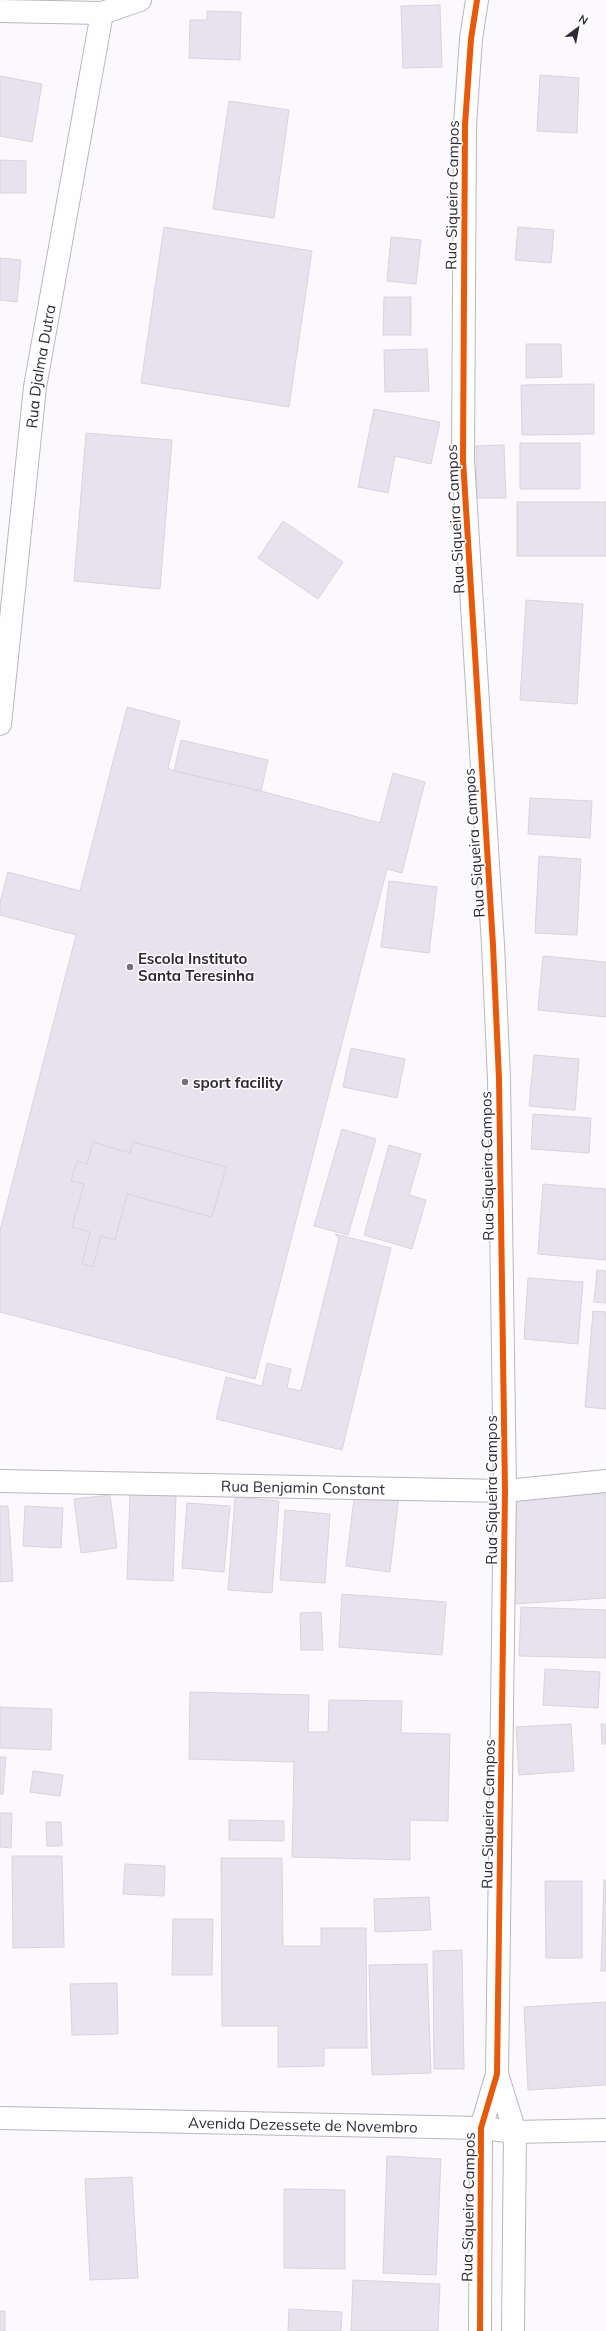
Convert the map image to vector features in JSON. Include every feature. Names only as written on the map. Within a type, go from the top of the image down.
[{"type":"street","points":[[0,11],[102,13],[140,0]]},
{"type":"street","name":"Rua Siqueira Campos","points":[[477,0],[471,39],[465,125],[463,460],[493,945],[499,1079],[505,1491],[497,2074],[481,2128],[480,2331]]},
{"type":"street","name":"Rua Djalma Dutra","points":[[0,724],[35,387],[102,13]]},
{"type":"street","name":"Rua Benjamin Constant","points":[[0,1481],[505,1491],[606,1481]]},
{"type":"street","name":"Rua Siqueira Campos","points":[[497,2074],[515,2132],[513,2331]]},
{"type":"street","name":"Avenida Dezessete de Novembro","points":[[0,2118],[481,2128],[515,2132],[606,2130]]},
{"type":"building","points":[[440,5],[442,67],[403,68],[401,6]]},
{"type":"building","points":[[207,11],[241,12],[240,60],[189,58],[190,20],[207,20]]},
{"type":"building","points":[[540,75],[579,78],[577,133],[537,131]]},
{"type":"building","points":[[0,76],[42,84],[32,142],[0,136]]},
{"type":"building","points":[[229,101],[289,110],[274,218],[213,209]]},
{"type":"building","points":[[0,160],[26,161],[26,193],[0,193]]},
{"type":"building","points":[[164,227],[312,251],[289,407],[141,383]]},
{"type":"building","points":[[518,227],[554,230],[551,263],[515,260]]},
{"type":"building","points":[[391,237],[421,240],[416,284],[387,281]]},
{"type":"building","points":[[0,258],[21,260],[17,302],[0,300]]},
{"type":"building","points":[[384,297],[411,297],[411,335],[383,335]]},
{"type":"building","points":[[526,344],[561,344],[562,377],[526,378]]},
{"type":"building","points":[[427,349],[429,391],[385,392],[384,350]]},
{"type":"building","points":[[594,384],[594,434],[522,435],[521,385]]},
{"type":"building","points":[[374,409],[440,422],[431,464],[395,456],[388,493],[358,487]]},
{"type":"building","points":[[86,433],[172,440],[160,589],[74,581]]},
{"type":"building","points":[[520,443],[580,443],[580,489],[520,489]]},
{"type":"building","points":[[504,445],[506,498],[477,498],[476,446]]},
{"type":"building","points":[[517,502],[606,502],[606,556],[517,556]]},
{"type":"building","points":[[283,521],[343,562],[318,599],[258,558]]},
{"type":"building","points":[[526,600],[583,604],[577,704],[520,700]]},
{"type":"building","name":"sport facility","points":[[127,707],[180,721],[168,768],[174,771],[261,791],[380,823],[393,773],[425,782],[402,873],[387,869],[255,1379],[0,1312],[0,1230],[76,935],[0,915],[0,902],[8,872],[80,891]]},
{"type":"building","points":[[181,740],[268,760],[261,791],[174,771]]},
{"type":"building","points":[[530,798],[592,801],[590,838],[528,834]]},
{"type":"building","points":[[539,856],[581,859],[577,935],[535,933]]},
{"type":"building","points":[[389,881],[437,887],[429,953],[381,947]]},
{"type":"building","points":[[543,956],[606,962],[606,1017],[538,1010]]},
{"type":"building","points":[[351,1048],[405,1059],[397,1098],[343,1087]]},
{"type":"building","points":[[534,1055],[579,1059],[575,1110],[529,1106]]},
{"type":"building","points":[[533,1114],[591,1118],[589,1153],[531,1149]]},
{"type":"building","points":[[342,1129],[376,1139],[348,1235],[314,1226]]},
{"type":"building","points":[[93,1142],[130,1153],[133,1142],[226,1167],[212,1217],[127,1194],[115,1240],[101,1236],[93,1267],[82,1264],[90,1232],[72,1227],[84,1184],[71,1181],[77,1161],[87,1164]]},
{"type":"building","points":[[389,1145],[421,1154],[409,1195],[426,1200],[412,1249],[364,1235]]},
{"type":"building","points":[[543,1184],[606,1189],[606,1260],[538,1254]]},
{"type":"building","points":[[335,1234],[391,1248],[342,1450],[216,1419],[226,1377],[262,1386],[267,1363],[291,1369],[287,1388],[301,1391],[339,1238]]},
{"type":"building","points":[[597,1270],[606,1271],[606,1303],[594,1302]]},
{"type":"building","points":[[528,1278],[583,1282],[578,1344],[524,1339]]},
{"type":"building","points":[[593,1311],[606,1312],[606,1409],[585,1407]]},
{"type":"building","points":[[355,1489],[399,1495],[390,1572],[346,1566]]},
{"type":"building","points":[[606,1489],[606,1598],[514,1604],[507,1495]]},
{"type":"building","points":[[130,1494],[176,1495],[173,1581],[127,1579]]},
{"type":"building","points":[[110,1495],[117,1548],[81,1553],[74,1499]]},
{"type":"building","points":[[235,1497],[279,1501],[272,1593],[228,1590]]},
{"type":"building","points":[[187,1503],[230,1506],[224,1572],[182,1568]]},
{"type":"building","points":[[0,1506],[8,1506],[13,1581],[0,1582]]},
{"type":"building","points":[[25,1506],[63,1508],[61,1548],[23,1546]]},
{"type":"building","points":[[285,1510],[330,1514],[325,1583],[280,1580]]},
{"type":"building","points":[[342,1594],[446,1602],[442,1655],[339,1647]]},
{"type":"building","points":[[521,1607],[606,1610],[606,1658],[519,1656]]},
{"type":"building","points":[[321,1612],[323,1650],[301,1650],[300,1613]]},
{"type":"building","points":[[545,1669],[600,1672],[598,1708],[543,1705]]},
{"type":"building","points":[[190,1692],[309,1695],[308,1732],[328,1732],[329,1700],[402,1701],[401,1733],[450,1734],[448,1821],[410,1820],[410,1860],[292,1857],[294,1762],[189,1759]]},
{"type":"building","points":[[0,1707],[52,1709],[51,1750],[0,1748]]},
{"type":"building","points":[[571,1724],[574,1771],[519,1775],[516,1727]]},
{"type":"building","points":[[601,1724],[606,1724],[606,1744],[602,1744]]},
{"type":"building","points":[[0,1757],[6,1757],[3,1794],[0,1794]]},
{"type":"building","points":[[33,1771],[63,1775],[60,1796],[30,1792]]},
{"type":"building","points":[[0,1813],[12,1813],[11,1848],[0,1847]]},
{"type":"building","points":[[229,1820],[284,1821],[284,1841],[229,1840]]},
{"type":"building","points":[[46,1822],[61,1822],[62,1846],[47,1846]]},
{"type":"building","points":[[12,1856],[62,1856],[64,1947],[13,1948]]},
{"type":"building","points":[[221,1858],[282,1858],[283,1946],[321,1946],[321,1928],[366,1928],[367,2048],[324,2048],[324,2066],[278,2067],[278,2026],[222,2026]]},
{"type":"building","points":[[125,1864],[165,1866],[164,1896],[123,1894]]},
{"type":"building","points":[[604,1880],[606,1880],[606,1971],[601,1971]]},
{"type":"building","points":[[545,1881],[582,1881],[582,1958],[546,1958]]},
{"type":"building","points":[[429,1897],[431,1930],[375,1932],[374,1899]]},
{"type":"building","points":[[173,1919],[213,1919],[212,1975],[172,1975]]},
{"type":"building","points":[[462,1950],[464,2069],[434,2069],[433,1951]]},
{"type":"building","points":[[427,1964],[431,2073],[372,2075],[369,1965]]},
{"type":"building","points":[[117,1983],[118,2034],[72,2035],[70,1984]]},
{"type":"building","points":[[606,2002],[606,2085],[528,2090],[524,2007]]},
{"type":"building","points":[[387,2156],[441,2159],[436,2275],[383,2273]]},
{"type":"building","points":[[132,2177],[138,2278],[90,2280],[85,2179]]},
{"type":"building","points":[[284,2189],[345,2190],[345,2269],[284,2268]]},
{"type":"building","points":[[353,2280],[440,2284],[438,2331],[351,2331]]},
{"type":"building","points":[[289,2309],[342,2312],[341,2331],[288,2331]]},
{"type":"building","points":[[0,2311],[5,2311],[5,2331],[0,2331]]},
{"type":"cycle path","points":[[477,0],[471,39],[465,125],[463,460],[493,945],[499,1079],[505,1491],[497,2074],[481,2128],[480,2331]]},
{"type":"place","name":"Escola Instituto Santa Teresinha","points":[[130,967]]},
{"type":"place","name":"sport facility","points":[[185,1082]]}]
